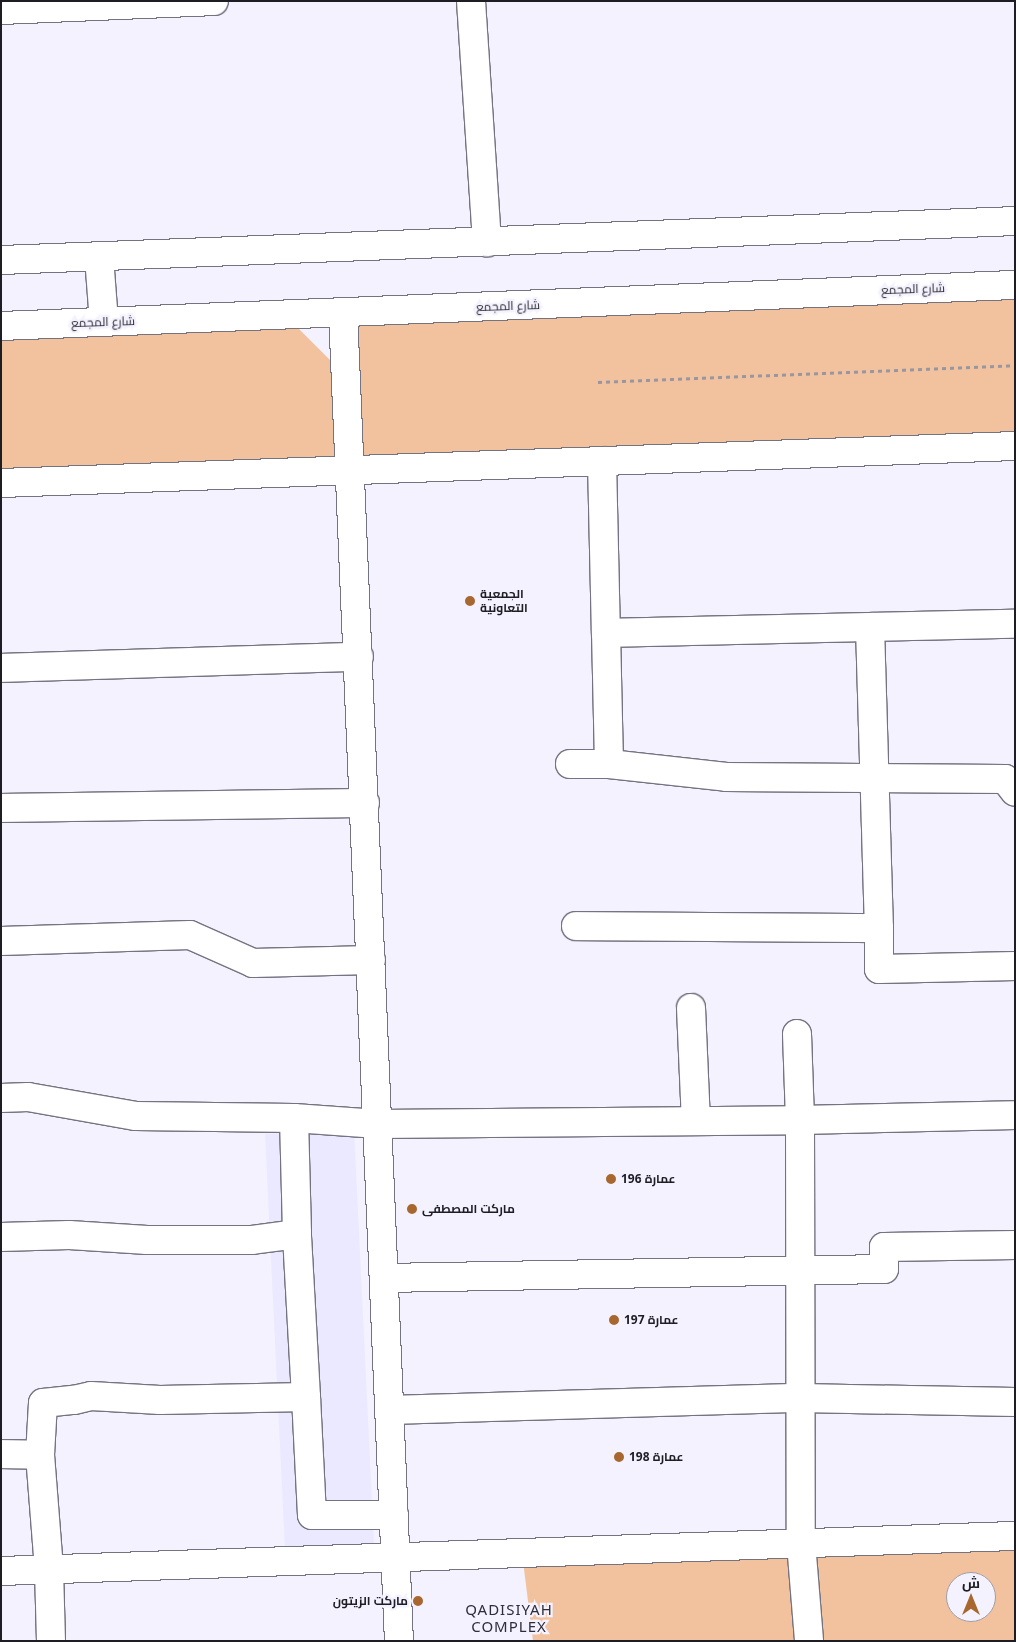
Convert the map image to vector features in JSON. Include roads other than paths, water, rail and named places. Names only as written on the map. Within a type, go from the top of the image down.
[{"type":"street","points":[[1,10],[214,1]]},
{"type":"street","points":[[471,1],[487,242]]},
{"type":"street","points":[[1,260],[1015,221]]},
{"type":"street","points":[[100,257],[104,322]]},
{"type":"street","name":"شارع المجمع","points":[[1,326],[1015,284]]},
{"type":"street","points":[[343,312],[399,1641]]},
{"type":"street","points":[[1,483],[1015,446]]},
{"type":"street","points":[[602,461],[609,764]]},
{"type":"street","points":[[606,633],[1015,624]]},
{"type":"street","points":[[870,627],[879,969],[1015,966]]},
{"type":"street","points":[[1,668],[359,657]]},
{"type":"street","points":[[570,764],[609,764],[726,777],[1005,779],[1015,792]]},
{"type":"street","points":[[1,808],[365,803]]},
{"type":"street","points":[[576,926],[879,928]]},
{"type":"street","points":[[1,941],[190,935],[253,963],[371,960]]},
{"type":"street","points":[[691,1008],[696,1122]]},
{"type":"street","points":[[797,1034],[800,1120],[802,1543],[809,1641]]},
{"type":"street","points":[[1,1098],[28,1097],[136,1116],[294,1118],[378,1124],[696,1122],[1015,1114]]},
{"type":"street","points":[[294,1118],[297,1234],[312,1515],[394,1515]]},
{"type":"street","points":[[1,1237],[69,1235],[147,1240],[252,1240],[297,1234]]},
{"type":"street","points":[[384,1278],[801,1268],[884,1268],[884,1247],[1015,1245]]},
{"type":"street","points":[[51,1641],[49,1569],[40,1455],[43,1403],[74,1400],[91,1396],[160,1400],[306,1397]]},
{"type":"street","points":[[389,1410],[801,1398],[1015,1402]]},
{"type":"street","points":[[1,1454],[40,1455]]},
{"type":"street","points":[[1,1571],[1015,1536]]},
{"type":"place","name":"الجمعية التعاونية","points":[[470,601]]},
{"type":"place","name":"عمارة 196","points":[[611,1179]]},
{"type":"place","name":"ماركت المصطفى","points":[[412,1209]]},
{"type":"place","name":"عمارة 197","points":[[614,1320]]},
{"type":"place","name":"عمارة 198","points":[[619,1457]]},
{"type":"place","name":"ماركت الزيتون","points":[[418,1601]]},
{"type":"district","name":"QADISIYAH COMPLEX","points":[[509,1618]]}]
